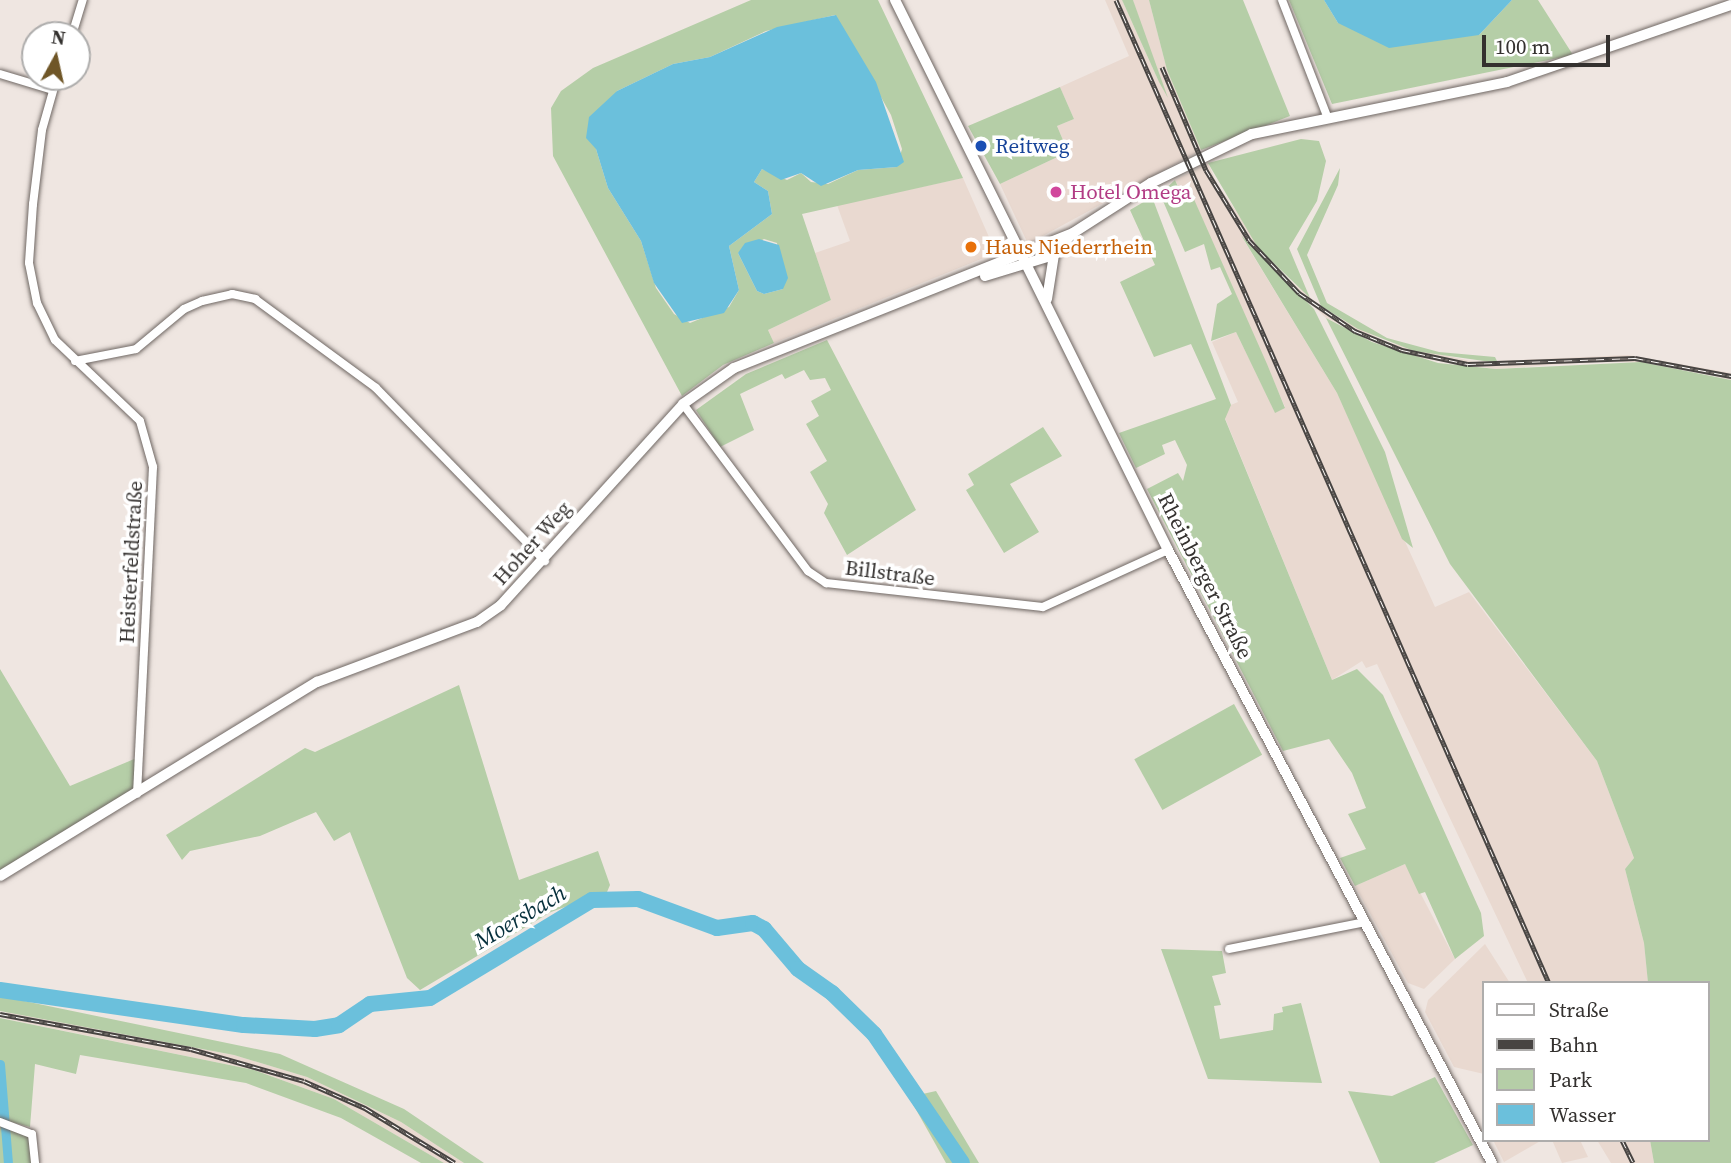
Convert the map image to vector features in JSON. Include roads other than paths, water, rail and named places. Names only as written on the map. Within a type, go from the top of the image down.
[{"type":"main road","name":"Rheinberger Straße","points":[[895,0],[1047,301],[1168,550],[1492,1163]]},
{"type":"main road","points":[[1021,254],[1073,233],[1225,145],[1327,116],[1507,82],[1731,5]]},
{"type":"main road","points":[[1028,266],[1054,255],[1073,233]]},
{"type":"main road","name":"Hoher Weg","points":[[0,876],[317,682],[477,622],[501,605],[545,561],[683,404],[749,361],[964,280],[1021,254]]},
{"type":"main road","points":[[1047,301],[1054,255]]},
{"type":"main road","name":"Hoher Weg","points":[[964,280],[1028,266]]},
{"type":"street","points":[[76,21],[83,0]]},
{"type":"street","points":[[1282,0],[1327,116]]},
{"type":"street","points":[[0,74],[21,80]]},
{"type":"street","name":"Heisterfeldstraße","points":[[52,91],[42,130],[29,263],[37,303],[55,340],[125,405],[150,446],[137,794]]},
{"type":"street","points":[[75,361],[136,349],[184,309],[202,302],[232,294],[255,299],[376,388],[545,561]]},
{"type":"street","name":"Billstraße","points":[[683,404],[808,571],[826,583],[1043,607],[1168,550]]},
{"type":"street","points":[[1229,949],[1365,922]]},
{"type":"street","points":[[1,1123],[33,1134],[35,1163]]},
{"type":"water","points":[[1324,0],[1512,0],[1479,35],[1389,48],[1338,23]]},
{"type":"water","points":[[836,15],[876,82],[904,162],[897,167],[858,170],[821,186],[801,173],[781,180],[762,169],[754,182],[768,191],[772,214],[729,246],[739,290],[724,313],[682,323],[654,283],[641,241],[608,188],[596,149],[586,138],[589,117],[617,91],[673,64],[710,57],[777,27]]},
{"type":"water","points":[[759,239],[779,245],[788,278],[783,289],[764,294],[757,291],[738,253],[745,243]]},
{"type":"waterway","name":"Moersbach","points":[[0,990],[244,1025],[315,1029],[339,1025],[370,1004],[430,998],[592,900],[638,899],[717,928],[753,923],[764,929],[798,969],[832,993],[874,1034],[962,1163]]},
{"type":"waterway","points":[[0,1064],[8,1163]]},
{"type":"railway","points":[[1116,0],[1548,981]]},
{"type":"railway","points":[[1162,67],[1206,170],[1249,240],[1299,293],[1355,331],[1402,350],[1468,364],[1635,358],[1731,376]]},
{"type":"railway","points":[[0,1014],[191,1049],[304,1081],[365,1108],[455,1163]]},
{"type":"railway","points":[[1623,1142],[1633,1163]]},
{"type":"place","name":"Reitweg","points":[[981,146]]},
{"type":"place","name":"Hotel Omega","points":[[1056,192]]},
{"type":"place","name":"Haus Niederrhein","points":[[971,247]]}]
